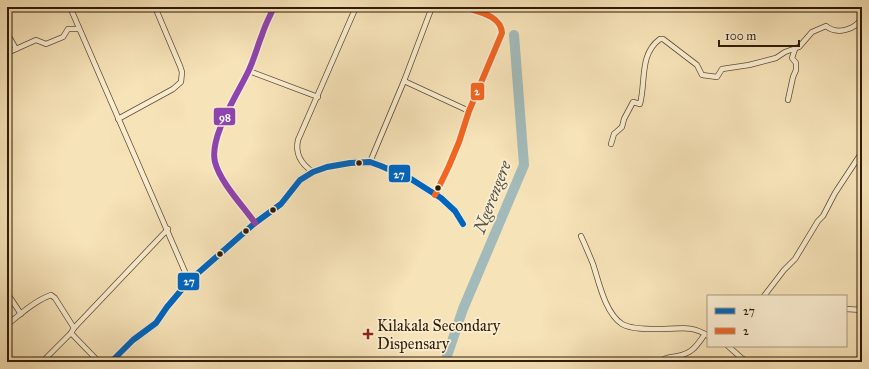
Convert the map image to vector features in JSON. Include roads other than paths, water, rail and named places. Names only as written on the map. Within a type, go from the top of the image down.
[{"type":"street","points":[[70,7],[118,119],[168,229],[189,281]]},
{"type":"street","points":[[118,119],[173,89],[180,82],[182,72],[155,7]]},
{"type":"street","points":[[255,223],[219,173],[214,151],[216,138],[249,71],[262,33],[274,7]]},
{"type":"street","points":[[313,172],[302,161],[297,150],[297,145],[356,7]]},
{"type":"street","points":[[370,162],[404,81],[432,7]]},
{"type":"street","points":[[434,195],[452,160],[469,111],[502,34],[500,26],[492,17],[471,8],[464,7]]},
{"type":"street","points":[[611,144],[614,134],[622,127],[624,119],[633,102],[640,104],[646,56],[660,39],[697,65],[702,75],[717,77],[722,69],[749,66],[772,59],[795,49],[815,31],[826,26],[830,29],[849,29],[859,23],[862,18]]},
{"type":"street","points":[[7,52],[36,40],[46,44],[63,37],[68,29],[79,28]]},
{"type":"street","points":[[7,33],[16,49]]},
{"type":"street","points":[[788,100],[796,70],[796,63],[792,58],[795,49]]},
{"type":"street","points":[[249,71],[318,97]]},
{"type":"street","points":[[404,81],[469,111]]},
{"type":"street","points":[[765,295],[784,270],[795,259],[862,152]]},
{"type":"street","points":[[110,362],[133,340],[156,322],[167,306],[189,281],[255,223],[281,204],[300,180],[313,172],[339,164],[370,162],[398,173],[423,186],[434,195],[441,198],[449,204],[463,224]]},
{"type":"street","points":[[42,362],[168,229]]},
{"type":"street","points":[[581,236],[588,250],[604,297],[618,321],[624,325],[637,328],[661,329],[687,327],[697,329],[707,335],[696,348],[682,355],[666,357],[660,362]]},
{"type":"street","points":[[7,293],[21,314]]},
{"type":"street","points":[[7,325],[44,298],[51,295],[56,298],[74,328]]},
{"type":"street","points":[[847,309],[862,310]]},
{"type":"street","points":[[71,333],[99,362]]},
{"type":"street","points":[[730,347],[744,361]]},
{"type":"street","points":[[734,362],[744,361]]},
{"type":"waterway","name":"Ngerengere","points":[[445,362],[463,309],[524,165],[514,35]]},
{"type":"place","name":"Kilakala Secondary Dispensary","points":[[368,334]]}]
